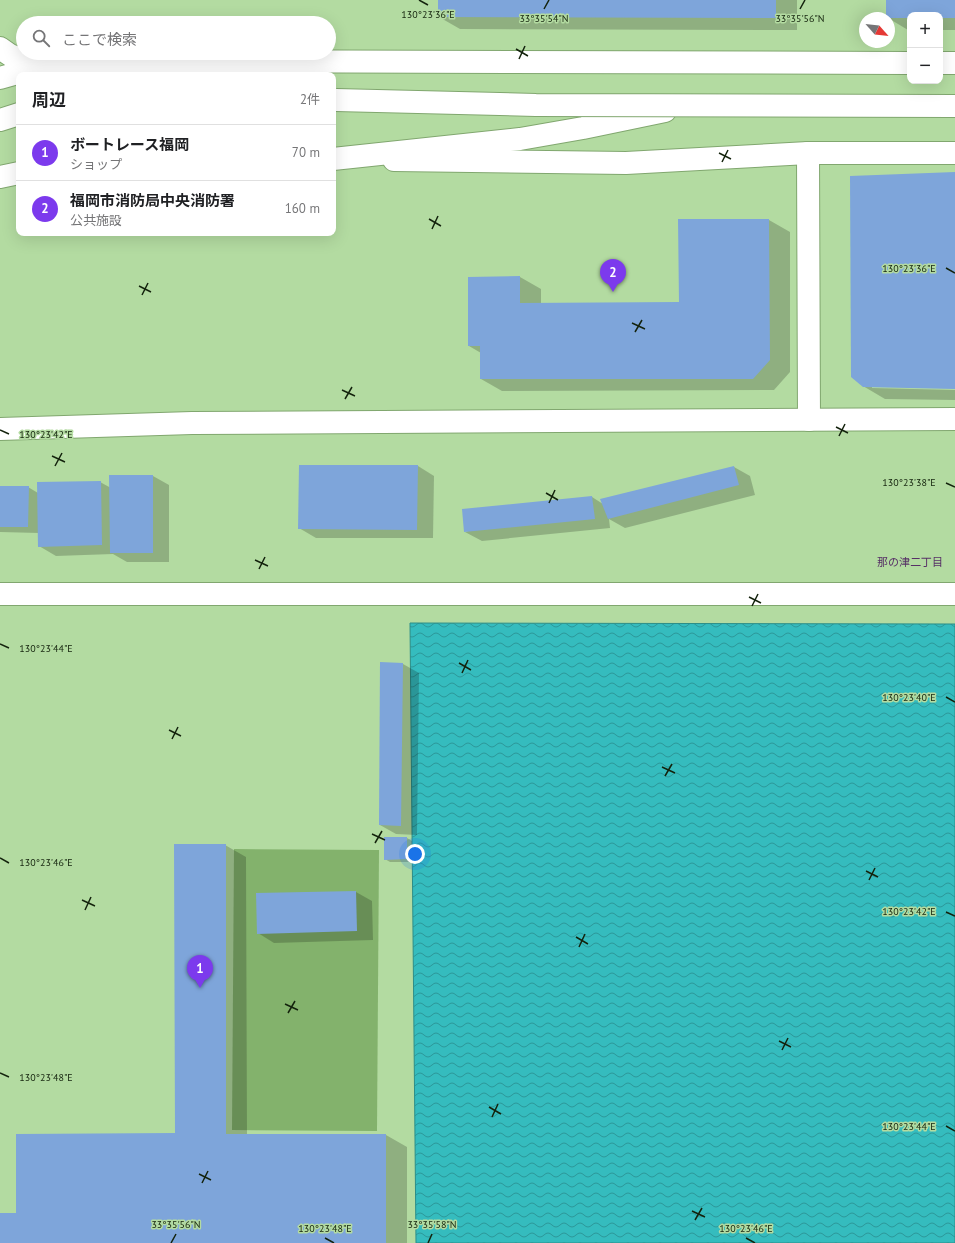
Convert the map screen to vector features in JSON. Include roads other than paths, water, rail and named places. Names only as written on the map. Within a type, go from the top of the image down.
[{"type":"main road","points":[[0,48],[16,57]]},
{"type":"main road","points":[[22,60],[39,67]]},
{"type":"main road","points":[[21,72],[39,67],[80,63],[181,61],[907,63]]},
{"type":"main road","points":[[943,63],[955,63]]},
{"type":"main road","points":[[0,78],[16,73]]},
{"type":"main road","points":[[336,100],[536,105],[955,105]]},
{"type":"main road","points":[[336,159],[520,139],[712,102],[955,105]]},
{"type":"main road","points":[[0,120],[16,115]]},
{"type":"main road","points":[[808,153],[809,420]]},
{"type":"main road","points":[[336,159],[626,163],[808,153],[955,154]]},
{"type":"main road","points":[[0,177],[16,174]]},
{"type":"main road","points":[[0,429],[200,423],[955,419]]},
{"type":"main road","points":[[0,594],[955,594]]},
{"type":"water","points":[[410,623],[955,624],[955,1243],[416,1243]]},
{"type":"place","name":"福岡市消防局中央消防署","points":[[613,292]]},
{"type":"place","name":"ボートレース福岡","points":[[200,988]]},
{"type":"district","name":"那の津二丁目","points":[[910,562]]}]
